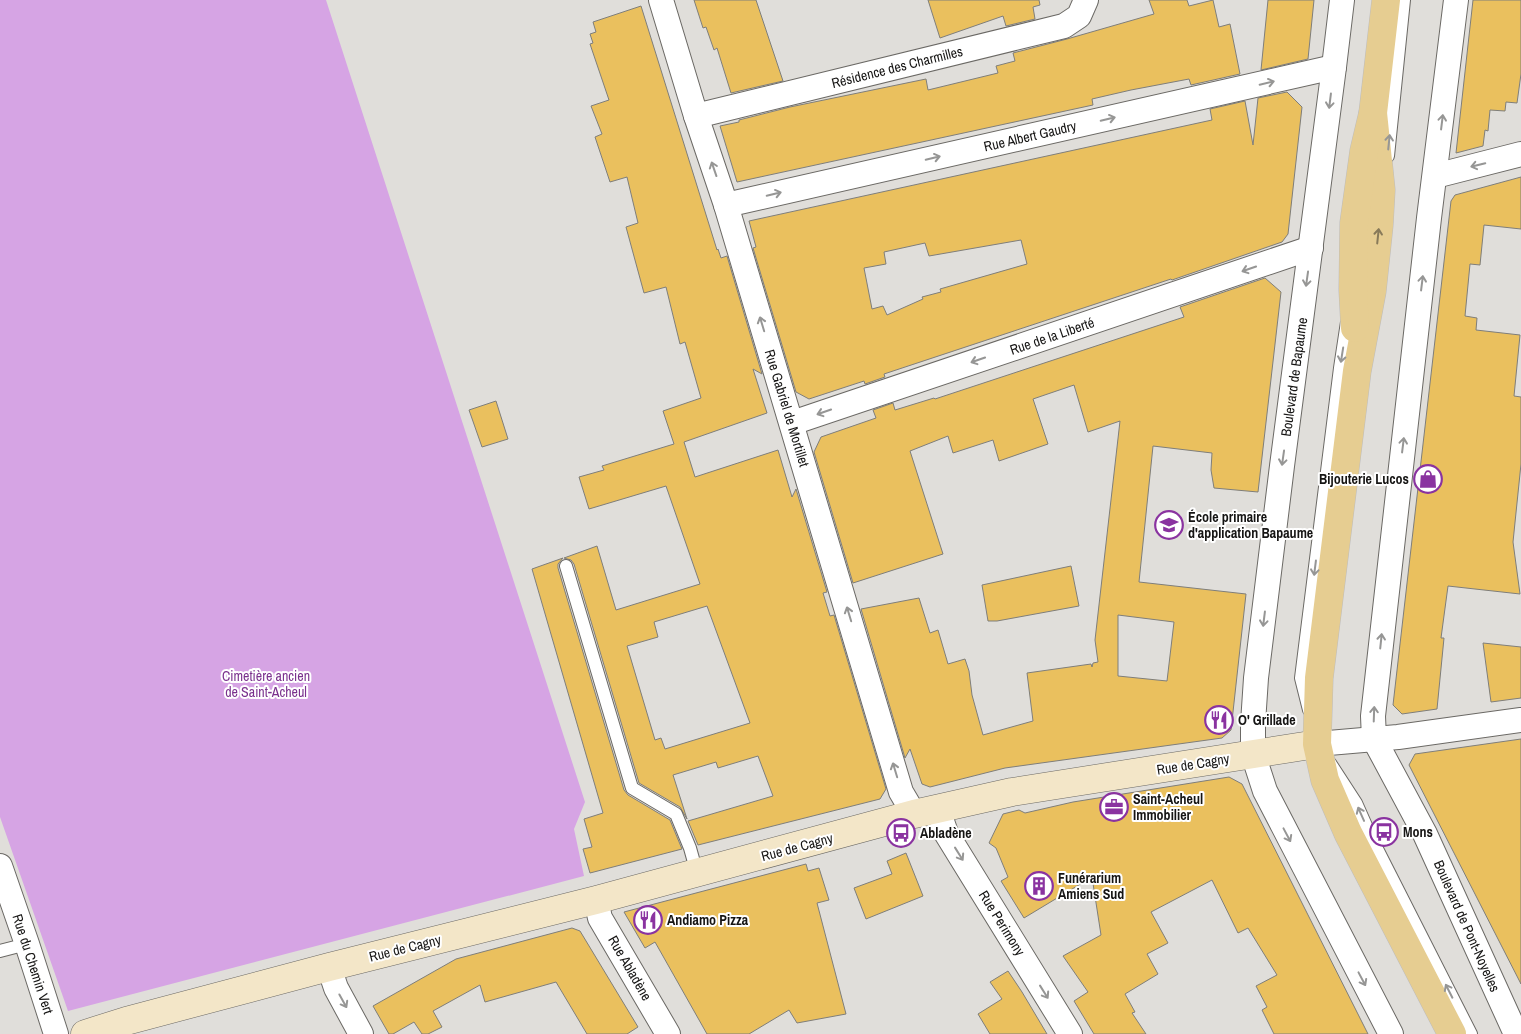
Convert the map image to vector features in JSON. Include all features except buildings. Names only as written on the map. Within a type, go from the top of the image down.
[{"type":"main road","points":[[1357,371],[1353,290],[1354,223],[1364,151],[1373,112],[1386,0]]},
{"type":"main road","points":[[1373,112],[1381,190],[1379,225],[1372,291],[1357,371],[1319,678],[1317,744],[1325,780],[1348,833],[1452,1034]]},
{"type":"main road","name":"Rue de Cagny","points":[[85,1034],[128,1028],[329,967],[596,900],[926,812],[1012,792],[1317,744]]},
{"type":"street","name":"Rue Gabriel de Mortillet","points":[[661,0],[696,116],[726,205],[901,792],[926,812]]},
{"type":"street","name":"Résidence des Charmilles","points":[[696,116],[1064,26],[1079,16],[1086,0]]},
{"type":"street","name":"Boulevard de Bapaume","points":[[1253,754],[1253,723],[1258,666],[1342,0]]},
{"type":"street","points":[[1374,739],[1373,716],[1376,680],[1456,0]]},
{"type":"street","name":"Rue Albert Gaudry","points":[[726,205],[1334,68]]},
{"type":"street","points":[[1435,176],[1521,154]]},
{"type":"street","name":"Rue de la Liberté","points":[[792,423],[1311,248]]},
{"type":"street","name":"Rue de Cagny","points":[[1317,744],[1374,739],[1521,720]]},
{"type":"street","name":"Boulevard de Pont-Noyelles","points":[[1374,739],[1426,834],[1516,1034]]},
{"type":"street","points":[[1253,754],[1265,791],[1391,1034]]},
{"type":"street","name":"Rue Perimony","points":[[926,812],[946,833],[1070,1034]]},
{"type":"street","name":"Rue du Chemin Vert","points":[[0,866],[56,1034]]},
{"type":"street","name":"Rue Abladène","points":[[596,900],[600,918],[668,1034]]},
{"type":"street","points":[[329,967],[336,988],[361,1034]]},
{"type":"lane","points":[[1381,190],[1388,156],[1404,0]]},
{"type":"lane","points":[[1353,290],[1340,368],[1301,678],[1317,744],[1356,802],[1372,839],[1471,1034]]},
{"type":"lane","points":[[566,566],[632,788],[676,814],[690,848],[697,873]]},
{"type":"lane","points":[[0,951],[27,944]]},
{"type":"green space","name":"Cimetière ancien de Saint-Acheul","points":[[0,0],[326,0],[585,802],[574,829],[584,876],[68,1011],[0,817]]},
{"type":"place","name":"Bijouterie Lucos","points":[[1428,479]]},
{"type":"place","name":"École primaire d'application Bapaume","points":[[1169,525]]},
{"type":"place","name":"O' Grillade","points":[[1219,720]]},
{"type":"place","name":"Saint-Acheul Immobilier","points":[[1114,807]]},
{"type":"place","name":"Mons","points":[[1384,832]]},
{"type":"place","name":"Abladène","points":[[901,833]]},
{"type":"place","name":"Funérarium Amiens Sud","points":[[1039,886]]},
{"type":"place","name":"Andiamo Pizza","points":[[648,920]]}]
